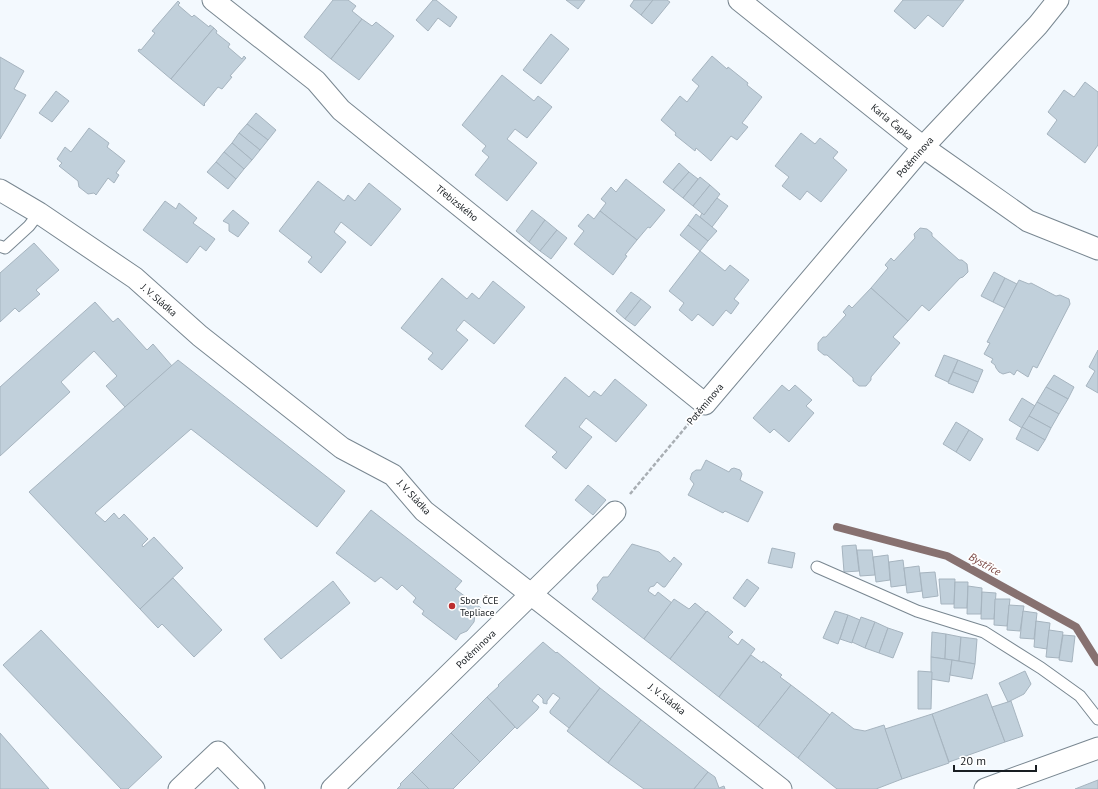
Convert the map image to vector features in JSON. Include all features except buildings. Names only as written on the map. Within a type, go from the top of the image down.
[{"type":"street","name":"Třebízského","points":[[213,0],[316,81],[341,110],[705,404]]},
{"type":"street","name":"Karla Čapka","points":[[739,0],[923,147],[1028,221],[1098,249]]},
{"type":"street","name":"Potěminova","points":[[705,404],[923,147],[1038,26],[1058,0]]},
{"type":"street","name":"J. V. Sládka","points":[[0,190],[39,213],[135,278],[200,336],[342,448],[393,475],[424,511],[781,789]]},
{"type":"street","name":"Potěminova","points":[[332,789],[615,512]]},
{"type":"street","points":[[985,789],[1098,748]]},
{"type":"street","points":[[179,789],[218,752],[254,789]]},
{"type":"lane","points":[[0,246],[5,248],[29,226],[39,213]]},
{"type":"lane","points":[[817,567],[917,611],[984,632],[1041,668],[1080,696],[1098,720]]},
{"type":"path","name":"Potěminova","points":[[615,512],[705,404]]},
{"type":"waterway","name":"Bystřice","points":[[837,527],[947,556],[1076,627],[1098,662]]},
{"type":"place","name":"Sbor ČCE Tepliace","points":[[452,606]]}]
